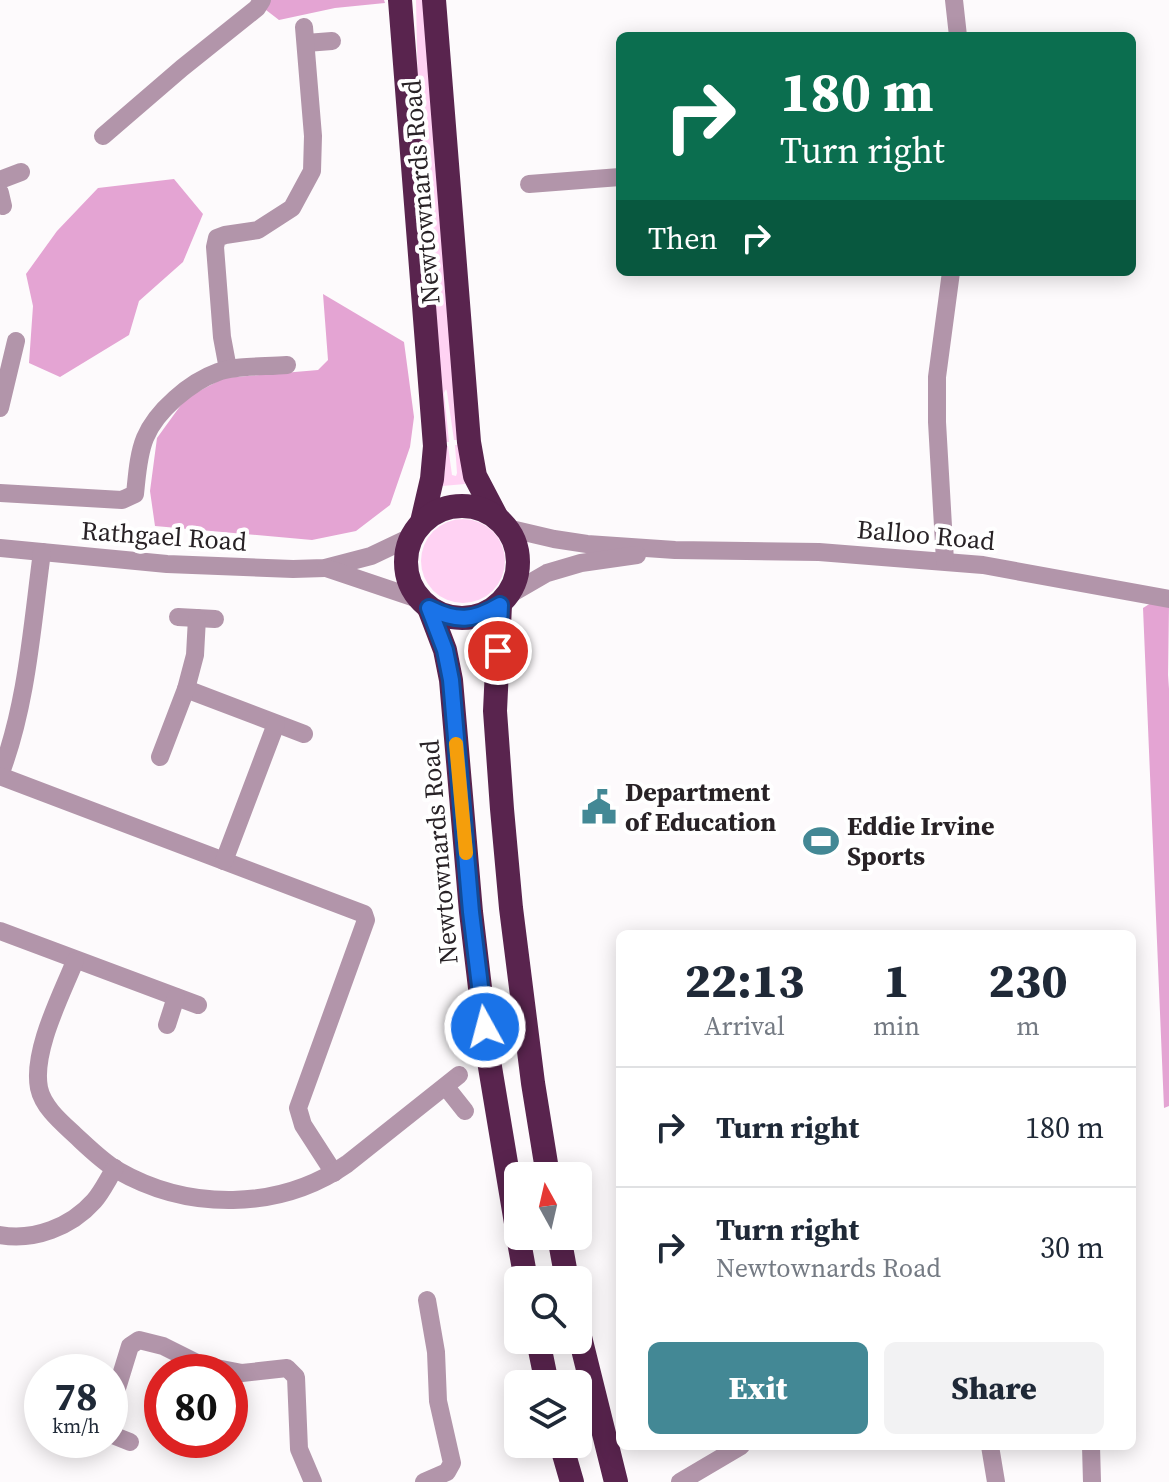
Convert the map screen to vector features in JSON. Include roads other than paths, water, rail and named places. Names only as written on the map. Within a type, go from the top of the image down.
[{"type":"highway","name":"Newtownards Road","points":[[400,0],[435,446],[432,479],[417,530]]},
{"type":"highway","points":[[404,44],[408,0]]},
{"type":"highway","name":"Newtownards Road","points":[[434,0],[469,442],[475,476],[502,523]]},
{"type":"highway","points":[[467,506],[483,510],[502,523],[515,541],[519,555],[515,583],[504,600],[484,615],[465,619],[446,617],[424,603],[411,586],[406,572],[406,554],[417,530],[435,513],[451,507],[467,506]]},
{"type":"highway","points":[[504,600],[495,711],[502,809],[520,981],[546,1162]]},
{"type":"highway","name":"Newtownards Road","points":[[424,603],[445,650],[451,680],[471,912],[488,1055],[506,1162]]},
{"type":"highway","points":[[584,1354],[616,1482]]},
{"type":"highway","points":[[565,1458],[572,1482]]},
{"type":"street","points":[[103,136],[257,8],[262,0]]},
{"type":"street","points":[[954,0],[958,32]]},
{"type":"street","points":[[228,369],[222,337],[215,247],[217,238],[258,230],[292,208],[312,171],[313,136],[305,35],[332,41]]},
{"type":"street","points":[[0,180],[21,172]]},
{"type":"street","points":[[529,184],[616,177]]},
{"type":"street","points":[[945,561],[937,377],[950,276]]},
{"type":"street","points":[[0,408],[9,350]]},
{"type":"street","points":[[0,493],[122,500],[135,494],[145,438],[159,415],[181,393],[216,372],[287,365]]},
{"type":"street","name":"Balloo Road","points":[[502,523],[554,539],[587,544],[675,550],[819,552],[983,565],[1169,599]]},
{"type":"street","name":"Rathgael Road","points":[[0,548],[167,564],[325,568],[371,556],[417,530]]},
{"type":"street","name":"Balloo Road","points":[[504,600],[547,573],[581,563],[675,550]]},
{"type":"street","points":[[42,552],[15,731],[0,776],[361,912],[366,920],[298,1108],[303,1125],[334,1173]]},
{"type":"street","name":"Rathgael Road","points":[[325,568],[424,603]]},
{"type":"street","points":[[160,757],[186,689],[195,655],[197,618]]},
{"type":"street","points":[[186,689],[304,734]]},
{"type":"street","points":[[224,861],[276,724]]},
{"type":"street","points":[[0,931],[198,1005]]},
{"type":"street","points":[[75,961],[38,1059],[39,1089],[57,1118],[85,1144],[115,1168],[141,1182],[172,1193],[211,1200],[250,1200],[293,1191],[334,1173],[453,1081],[465,1111]]},
{"type":"street","points":[[167,1025],[176,997]]},
{"type":"street","points":[[0,1235],[12,1237],[67,1225],[94,1201],[115,1168]]},
{"type":"street","points":[[424,1482],[447,1472],[452,1463],[438,1401],[436,1352],[427,1300]]},
{"type":"street","points":[[128,1354],[130,1346],[139,1340],[163,1346],[201,1365],[228,1371],[242,1373],[287,1368],[296,1377],[299,1449],[313,1482]]},
{"type":"street","points":[[680,1482],[734,1450]]},
{"type":"street","points":[[991,1450],[996,1482]]},
{"type":"street","points":[[1091,1450],[1092,1482]]},
{"type":"place","name":"Department of Education","points":[[599,807]]},
{"type":"place","name":"Eddie Irvine Sports","points":[[821,841]]}]
